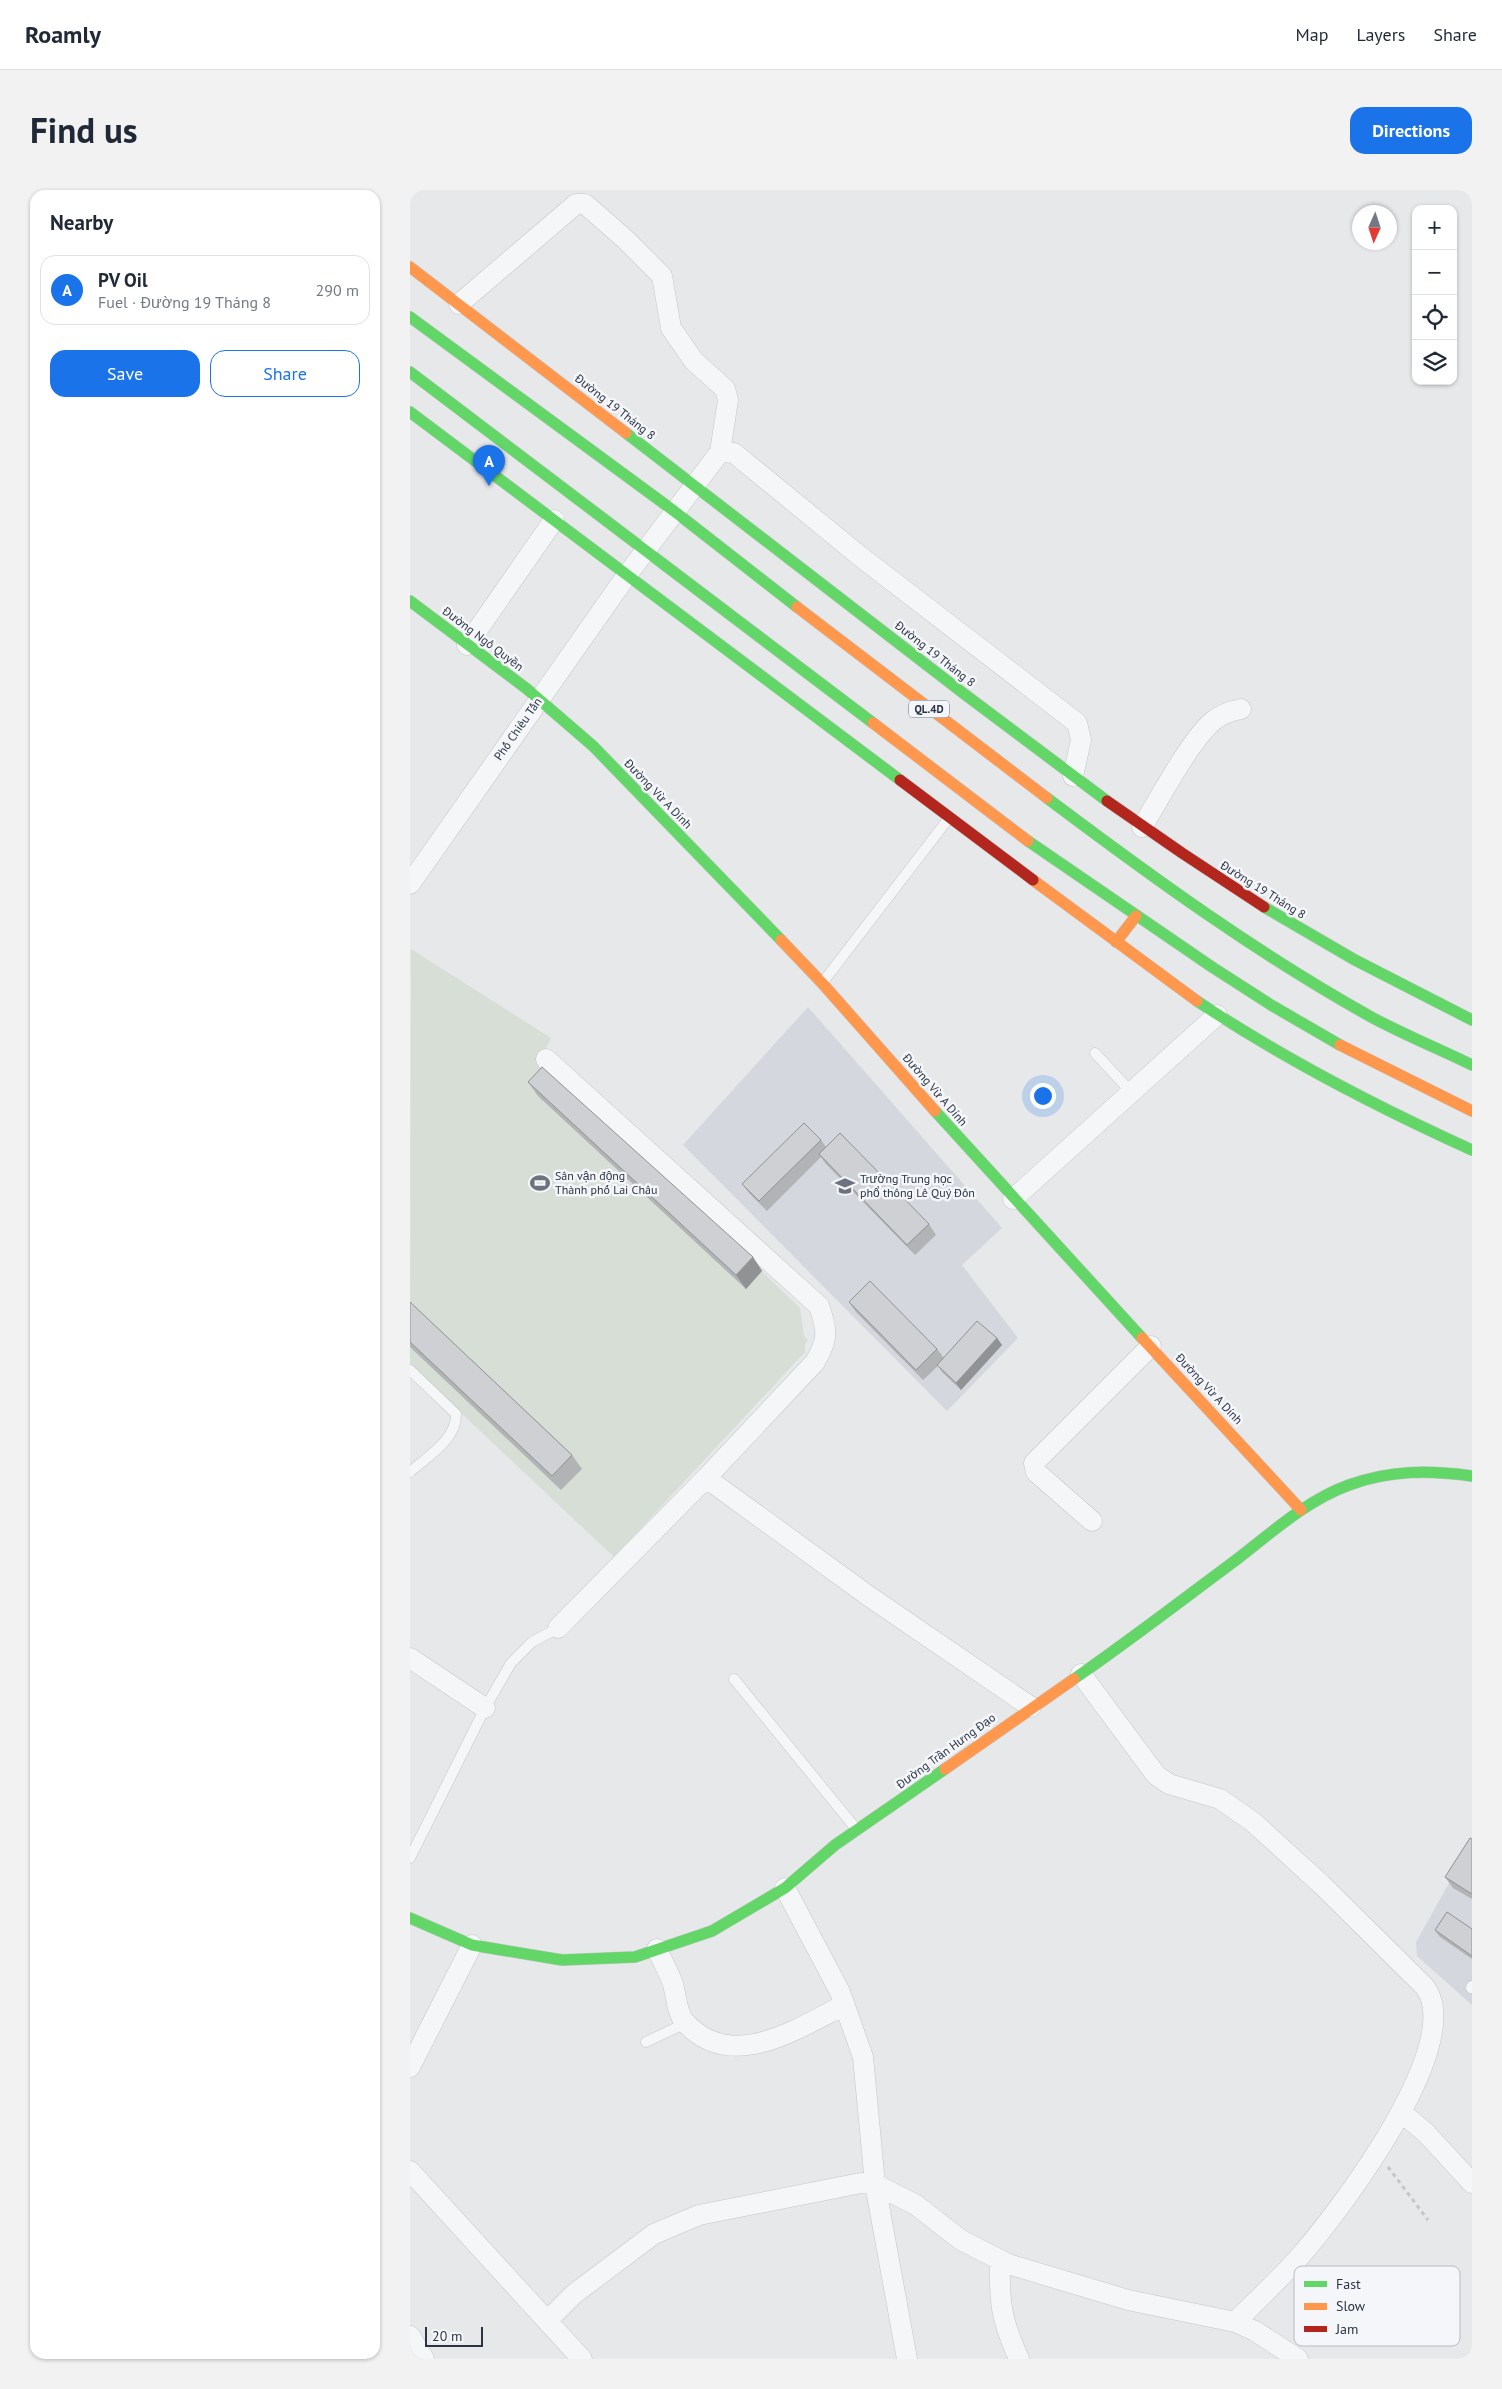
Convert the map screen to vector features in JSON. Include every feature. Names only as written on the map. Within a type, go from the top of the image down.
[{"type":"main road","name":"Đường 19 Tháng 8","points":[[410,267],[1142,827],[1240,894],[1307,934],[1424,998],[1472,1020]]},
{"type":"main road","name":"QL.4D","points":[[410,317],[674,511],[1036,790],[1223,926],[1302,977],[1375,1019],[1472,1065]]},
{"type":"main road","points":[[410,372],[1038,848],[1136,916],[1272,1006],[1349,1050],[1410,1082],[1472,1111]]},
{"type":"main road","points":[[410,412],[949,818],[1216,1016],[1336,1084],[1472,1150]]},
{"type":"main road","name":"Đường Ngô Quyền","points":[[415,608],[539,700]]},
{"type":"main road","name":"Đường Vừ A Dính","points":[[539,700],[592,746],[822,983],[1013,1199],[1301,1510]]},
{"type":"main road","points":[[1116,942],[1136,916]]},
{"type":"main road","name":"Đường Trần Hưng Đạo","points":[[410,1918],[472,1945],[562,1960],[635,1957],[712,1930],[785,1888],[835,1845],[1031,1707],[1129,1641],[1301,1510],[1348,1485],[1395,1472],[1438,1471],[1472,1476]]},
{"type":"street","points":[[459,304],[576,204],[585,204],[625,239],[662,276],[671,328],[694,362],[725,389],[728,400],[720,452],[734,453],[861,557],[1077,723],[1081,740],[1073,776]]},
{"type":"street","name":"Phố Chiêu Tấn","points":[[410,884],[627,575],[720,452]]},
{"type":"street","points":[[467,645],[554,520]]},
{"type":"street","points":[[1142,827],[1199,736],[1214,720],[1227,712],[1241,709]]},
{"type":"street","points":[[1013,1199],[1216,1016]]},
{"type":"street","points":[[546,1059],[819,1306],[826,1325],[825,1345],[815,1362],[706,1478],[558,1628]]},
{"type":"street","points":[[1092,1521],[1036,1472],[1034,1463],[1150,1346]]},
{"type":"street","points":[[706,1478],[870,1597],[1031,1707]]},
{"type":"street","points":[[410,1658],[485,1708]]},
{"type":"street","points":[[1081,1674],[1156,1775],[1169,1784],[1220,1799],[1253,1822],[1328,1891],[1431,1994],[1434,2006],[1428,2048],[1421,2070],[1401,2112],[1378,2152],[1320,2232],[1300,2256],[1235,2322]]},
{"type":"street","points":[[785,1888],[803,1918],[844,2005],[863,2057],[875,2184],[907,2359]]},
{"type":"street","points":[[410,2067],[472,1945]]},
{"type":"street","points":[[657,1949],[672,1983],[683,2020],[705,2038],[727,2045],[754,2045],[784,2035],[844,2005]]},
{"type":"street","points":[[1401,2112],[1426,2133],[1472,2183]]},
{"type":"street","points":[[410,2171],[582,2359]]},
{"type":"street","points":[[547,2321],[574,2294],[654,2234],[700,2215],[860,2183],[875,2184],[916,2205],[961,2240],[1000,2260],[1096,2292],[1235,2322],[1261,2335],[1298,2359]]},
{"type":"street","points":[[1000,2260],[1001,2311],[1005,2328],[1019,2359]]},
{"type":"street","points":[[410,2336],[424,2359]]},
{"type":"lane","points":[[822,983],[949,818]]},
{"type":"lane","points":[[1095,1053],[1132,1093]]},
{"type":"lane","points":[[410,1370],[456,1414],[456,1421],[451,1434],[410,1472]]},
{"type":"lane","points":[[410,1858],[485,1708],[511,1664],[532,1642],[558,1628]]},
{"type":"lane","points":[[734,1679],[857,1831]]},
{"type":"lane","points":[[646,2042],[686,2023]]},
{"type":"path","points":[[1378,2152],[1428,2220]]},
{"type":"shaded area","name":"Sân vận động Thành phố Lai Châu","points":[[411,949],[551,1038],[540,1059],[800,1308],[804,1336],[808,1340],[805,1344],[805,1352],[614,1557],[410,1365]]},
{"type":"shaded area","name":"Trường Trung học phổ thông Lê Quý Đôn","points":[[808,1007],[1002,1228],[962,1265],[1018,1338],[947,1411],[683,1145]]},
{"type":"shaded area","points":[[1472,1842],[1472,2005],[1417,1956],[1416,1942]]},
{"type":"building","points":[[542,1067],[753,1257],[736,1275],[528,1082]]},
{"type":"building","points":[[804,1123],[821,1140],[759,1201],[742,1184]]},
{"type":"building","points":[[840,1133],[929,1224],[907,1245],[819,1154]]},
{"type":"building","points":[[870,1281],[937,1349],[916,1370],[849,1302]]},
{"type":"building","points":[[410,1302],[572,1455],[552,1476],[410,1342]]},
{"type":"building","points":[[977,1321],[997,1338],[956,1383],[937,1365]]},
{"type":"building","points":[[1470,1838],[1472,1839],[1472,1894],[1445,1877]]},
{"type":"building","points":[[1447,1912],[1472,1929],[1472,1956],[1435,1930]]},
{"type":"traffic: fast","points":[[410,317],[674,511],[797,607]]},
{"type":"traffic: fast","points":[[410,372],[873,723]]},
{"type":"traffic: fast","points":[[410,412],[900,780]]},
{"type":"traffic: fast","points":[[626,433],[963,693],[1107,801]]},
{"type":"traffic: fast","points":[[410,601],[527,689],[593,746],[781,940]]},
{"type":"traffic: fast","points":[[1047,798],[1206,914],[1288,968],[1373,1018],[1472,1065]]},
{"type":"traffic: fast","points":[[1028,841],[1212,967],[1271,1005],[1340,1045]]},
{"type":"traffic: fast","points":[[1264,907],[1355,960],[1472,1020]]},
{"type":"traffic: fast","points":[[1197,1001],[1263,1043],[1332,1081],[1401,1117],[1472,1150]]},
{"type":"traffic: fast","points":[[935,1111],[1142,1338]]},
{"type":"traffic: fast","points":[[1074,1679],[1290,1518],[1334,1491],[1364,1480],[1395,1474],[1425,1472],[1472,1476]]},
{"type":"traffic: fast","points":[[410,1918],[472,1945],[562,1960],[635,1957],[712,1931],[785,1888],[835,1845],[945,1769]]},
{"type":"traffic: slow","points":[[410,267],[626,433]]},
{"type":"traffic: slow","points":[[797,607],[1047,798]]},
{"type":"traffic: slow","points":[[873,723],[1028,841]]},
{"type":"traffic: slow","points":[[1033,880],[1197,1001]]},
{"type":"traffic: slow","points":[[1116,942],[1136,916]]},
{"type":"traffic: slow","points":[[781,940],[822,983],[935,1111]]},
{"type":"traffic: slow","points":[[1340,1045],[1472,1111]]},
{"type":"traffic: slow","points":[[1142,1338],[1301,1510]]},
{"type":"traffic: slow","points":[[945,1769],[1074,1679]]},
{"type":"traffic: jam","points":[[900,780],[1033,880]]},
{"type":"traffic: jam","points":[[1107,801],[1264,907]]},
{"type":"place","name":"PV Oil","points":[[489,486]]},
{"type":"place","name":"Sân vận động Thành phố Lai Châu","points":[[540,1183]]},
{"type":"place","name":"Trường Trung học phổ thông Lê Quý Đôn","points":[[845,1186]]}]
